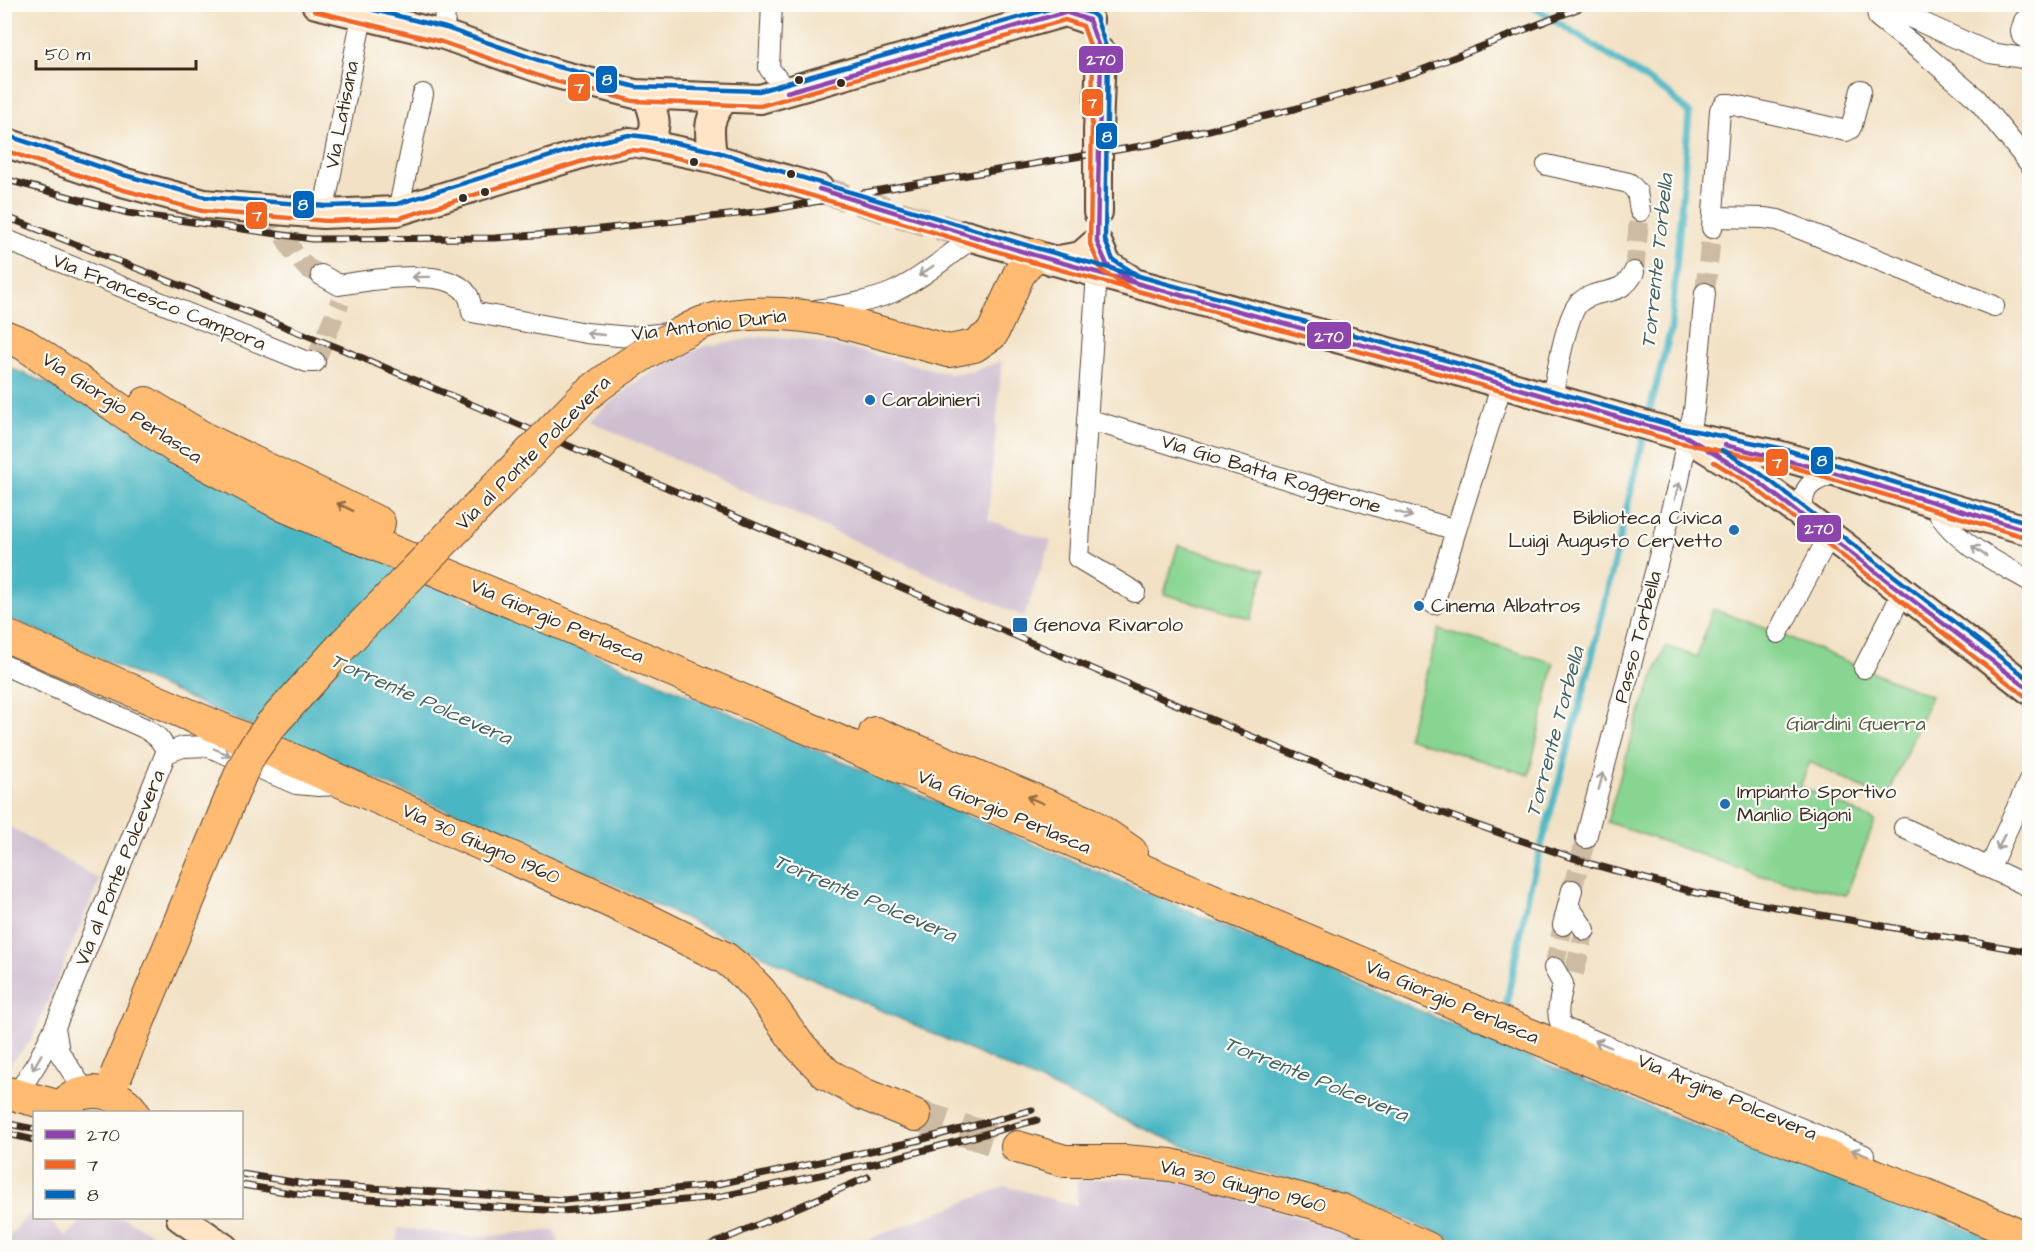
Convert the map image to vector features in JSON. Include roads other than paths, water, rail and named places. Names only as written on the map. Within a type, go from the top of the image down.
[{"type":"main road","points":[[316,4],[444,35],[554,73],[641,95],[724,99],[760,99],[787,92],[1008,16],[1065,12],[1089,20]]},
{"type":"main road","points":[[1098,212],[1101,53]]},
{"type":"main road","points":[[4,142],[122,182],[204,204],[323,214],[398,210],[591,151],[638,143],[653,135],[656,118],[641,95]]},
{"type":"main road","points":[[712,158],[709,121],[724,99]]},
{"type":"main road","points":[[638,143],[712,158],[819,189]]},
{"type":"main road","points":[[969,236],[1683,436],[1778,455],[2030,531]]},
{"type":"main road","points":[[1043,258],[1081,256],[1097,242],[1107,265],[1136,283]]},
{"type":"main road","name":"Via al Ponte Polcevera","points":[[86,1096],[241,773],[251,753],[270,726],[345,643],[586,394],[627,363],[652,348],[704,322],[731,316],[805,314],[949,351],[974,345],[992,334],[1019,274],[1043,258]]},
{"type":"main road","points":[[14,340],[59,357],[117,385],[205,439],[435,550],[1089,823],[1181,888]]},
{"type":"main road","name":"Via Giorgio Perlasca","points":[[14,340],[178,449],[284,505],[1181,888],[1713,1112],[1926,1195],[2030,1239]]},
{"type":"main road","points":[[1683,436],[1752,477],[2030,690]]},
{"type":"main road","name":"Via 30 Giugno 1960","points":[[4,635],[609,901],[725,958],[761,992],[798,1044],[827,1074],[863,1094],[915,1115]]},
{"type":"main road","points":[[10,1094],[86,1096],[129,1106],[132,1111]]},
{"type":"main road","name":"Via 30 Giugno 1960","points":[[1017,1147],[1065,1161],[1124,1161],[1171,1165],[1341,1210],[1428,1248]]},
{"type":"main road","points":[[182,1219],[225,1248]]},
{"type":"street","points":[[444,35],[445,4]]},
{"type":"street","points":[[772,4],[769,68],[787,92]]},
{"type":"street","points":[[2030,59],[1990,54],[1887,7],[1880,7],[1877,11],[1878,17],[1976,98],[2030,164]]},
{"type":"street","name":"Via Latisana","points":[[323,214],[362,16]]},
{"type":"street","points":[[2030,19],[2024,21],[2021,31],[2022,36],[2030,41]]},
{"type":"street","points":[[1862,90],[1852,125],[1846,131],[1725,104],[1720,110],[1713,222],[1764,218],[1778,220],[1994,306]]},
{"type":"street","points":[[398,210],[423,94]]},
{"type":"street","points":[[1547,165],[1629,183],[1637,192],[1640,211]]},
{"type":"street","name":"Via Antonio Duria","points":[[321,275],[340,293],[383,279],[434,278],[462,288],[471,302],[472,312],[586,333],[630,337],[741,323],[830,308],[892,292],[920,275],[969,236]]},
{"type":"street","name":"Via Francesco Campora","points":[[4,239],[307,362],[315,362]]},
{"type":"street","points":[[1552,399],[1569,320],[1575,307],[1585,299],[1622,288],[1630,281],[1634,272]]},
{"type":"street","points":[[1097,273],[1077,558],[1135,592]]},
{"type":"street","name":"Passo Torbella","points":[[1586,838],[1679,480],[1683,436],[1694,411],[1705,293]]},
{"type":"street","points":[[1434,604],[1503,384]]},
{"type":"street","name":"Via Gio Batta Roggerone","points":[[1087,419],[1456,530]]},
{"type":"street","points":[[1752,477],[1772,474],[1778,465],[1778,455]]},
{"type":"street","points":[[1804,518],[1801,501],[1808,487],[1818,478],[1838,472]]},
{"type":"street","points":[[1933,503],[1940,518],[1954,532],[1982,554],[2030,580]]},
{"type":"street","points":[[1778,633],[1829,536]]},
{"type":"street","points":[[1864,668],[1903,592]]},
{"type":"street","points":[[4,665],[144,728],[160,739],[166,753]]},
{"type":"street","name":"Via al Ponte Polcevera","points":[[10,1094],[38,1061],[55,1028],[166,753],[183,747],[207,746],[296,784],[319,786],[346,784]]},
{"type":"street","points":[[1990,867],[2030,779]]},
{"type":"street","points":[[1904,828],[2030,887]]},
{"type":"street","points":[[1563,924],[1570,897],[1585,930]]},
{"type":"street","name":"Via Argine Polcevera","points":[[1564,975],[1558,1013],[1559,1023],[1564,1028],[1898,1169],[1926,1195]]},
{"type":"street","points":[[55,1028],[59,1052],[86,1096]]},
{"type":"water","name":"Torrente Polcevera","points":[[5,366],[51,385],[127,427],[472,602],[1506,1048],[1703,1130],[1938,1217],[2009,1247],[1469,1247],[1395,1215],[1319,1187],[1238,1168],[1154,1133],[843,993],[553,856],[233,718],[5,616]]},
{"type":"waterway","name":"Torrente Torbella","points":[[1529,4],[1669,94],[1689,113],[1671,329],[1647,420]]},
{"type":"waterway","name":"Torrente Torbella","points":[[1507,1015],[1507,1001],[1529,890],[1584,690],[1645,431]]},
{"type":"tunnel","points":[[819,189],[965,235]]},
{"type":"tunnel","points":[[269,210],[294,253],[307,268],[321,275]]},
{"type":"tunnel","points":[[1634,272],[1640,211]]},
{"type":"tunnel","points":[[1705,293],[1712,228]]},
{"type":"tunnel","points":[[315,362],[340,302]]},
{"type":"tunnel","points":[[1572,890],[1586,838]]},
{"type":"tunnel","points":[[1554,968],[1563,925]]},
{"type":"tunnel","points":[[1574,973],[1585,930]]},
{"type":"tunnel","points":[[915,1115],[1017,1147]]},
{"type":"railway","points":[[4,179],[128,213],[312,239],[495,238],[564,233],[765,211],[1153,144],[1294,109],[1414,73],[1590,4]]},
{"type":"railway","points":[[4,216],[339,348],[1288,752],[1420,805],[1591,864],[1697,893],[2030,952]]},
{"type":"railway","points":[[243,1174],[306,1184],[564,1200],[714,1185],[916,1141],[1032,1110]]},
{"type":"railway","points":[[243,1185],[303,1195],[562,1211],[718,1197],[876,1163],[1037,1120]]},
{"type":"railway","points":[[4,1123],[33,1129]]},
{"type":"railway","points":[[4,1133],[33,1140]]},
{"type":"railway","points":[[704,1248],[868,1177]]},
{"type":"place","name":"Carabinieri","points":[[870,400]]},
{"type":"place","name":"Biblioteca Civica Luigi Augusto Cervetto","points":[[1734,530]]},
{"type":"place","name":"Cinema Albatros","points":[[1419,606]]},
{"type":"place","name":"Genova Rivarolo","points":[[1020,625]]},
{"type":"place","name":"Impianto Sportivo Manlio Bigoni","points":[[1725,804]]},
{"type":"park label","name":"Giardini Guerra","points":[[1856,724]]}]
